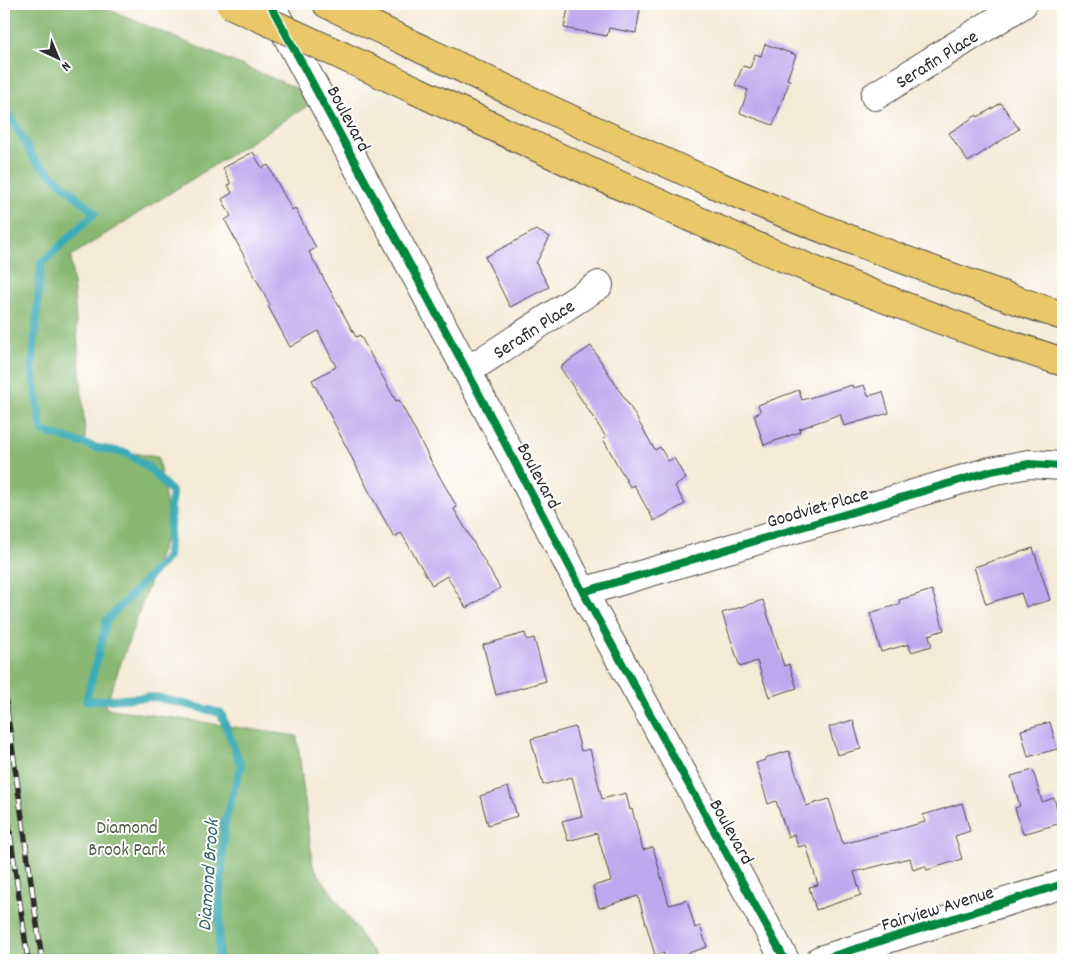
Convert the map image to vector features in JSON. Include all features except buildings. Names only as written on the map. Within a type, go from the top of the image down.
[{"type":"highway","points":[[230,4],[610,182],[786,259],[927,315],[1063,362]]},
{"type":"highway","points":[[327,4],[617,141],[715,184],[895,256],[1063,316]]},
{"type":"street","name":"Boulevard","points":[[270,4],[467,370],[583,592],[785,960]]},
{"type":"street","name":"Serafin Place","points":[[874,96],[1023,4]]},
{"type":"street","name":"Serafin Place","points":[[467,370],[599,285]]},
{"type":"street","name":"Goodviet Place","points":[[583,592],[991,471],[1029,464],[1063,466]]},
{"type":"street","name":"Fairview Avenue","points":[[820,960],[1063,884]]},
{"type":"green space","name":"Diamond Brook Park","points":[[4,4],[95,4],[320,98],[71,256],[86,446],[158,457],[170,525],[105,708],[297,736],[313,866],[378,960],[4,960]]},
{"type":"waterway","name":"Diamond Brook","points":[[4,106],[34,159],[95,213],[41,264],[32,370],[42,431],[98,448],[127,453],[148,467],[172,492],[168,557],[107,620],[86,701],[155,697],[221,713],[241,766],[224,825],[218,960]]},
{"type":"railway","points":[[4,689],[42,960]]},
{"type":"railway","points":[[4,791],[28,960]]},
{"type":"cycle path","points":[[270,4],[583,592],[785,960]]},
{"type":"cycle path","points":[[583,592],[991,471],[1029,464],[1063,466]]},
{"type":"cycle path","points":[[820,960],[1063,884]]}]
